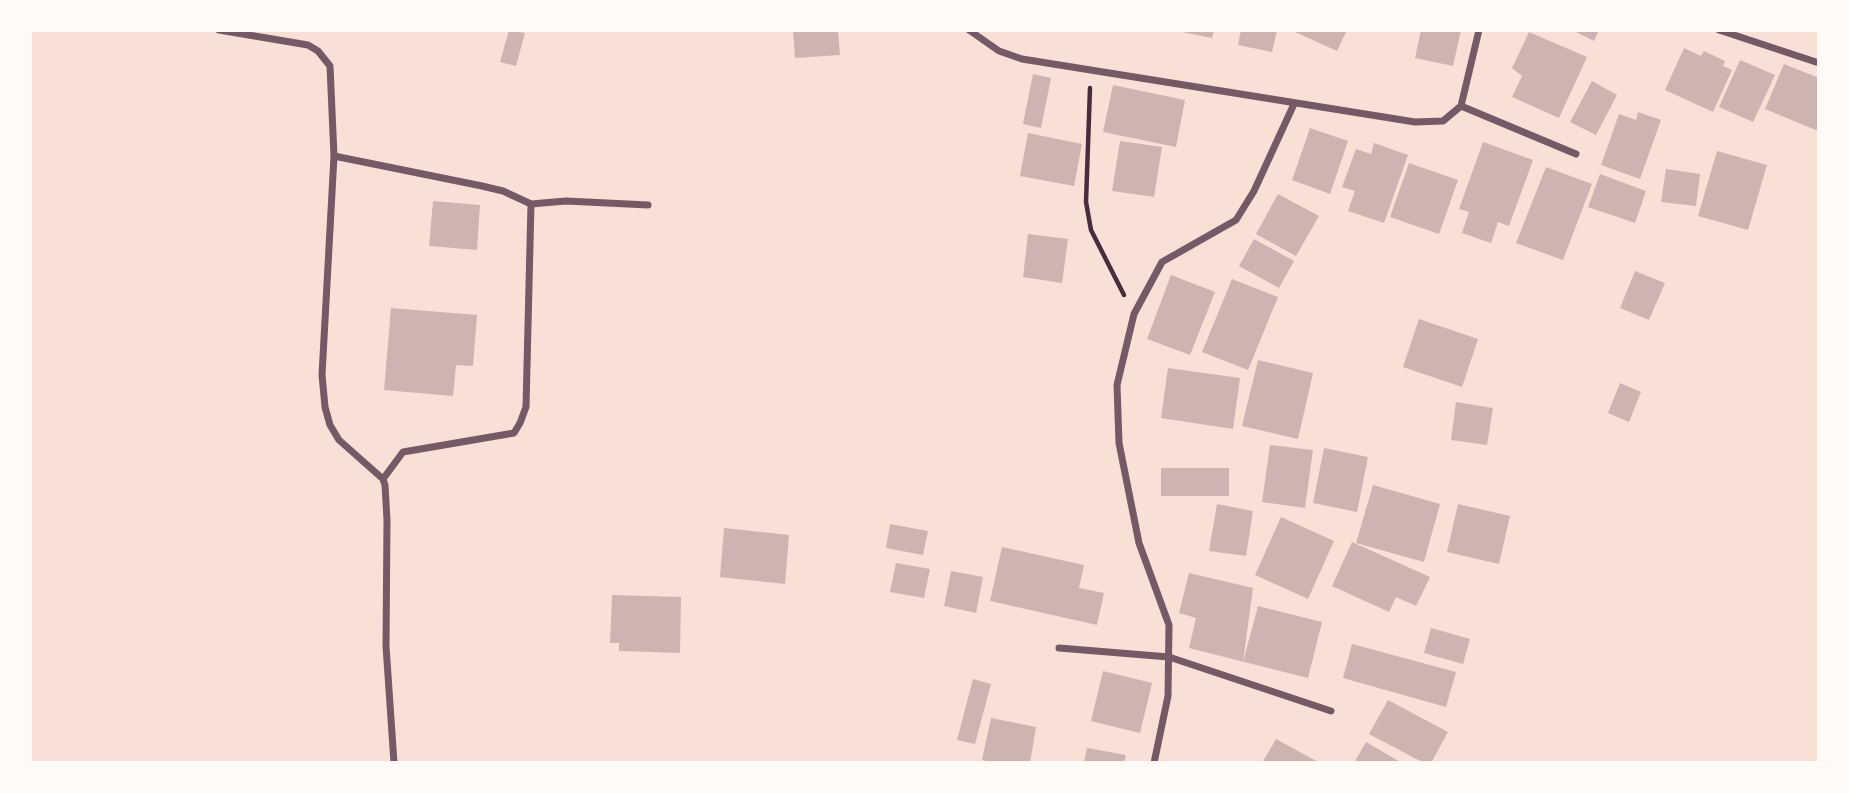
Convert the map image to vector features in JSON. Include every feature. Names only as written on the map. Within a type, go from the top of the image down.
[{"type":"street","points":[[219,30],[308,45],[326,59],[330,66],[334,156],[322,375],[324,407],[339,440],[383,479],[387,520],[386,646],[394,763]]},
{"type":"street","points":[[969,30],[999,51],[1022,60],[1415,122],[1443,121],[1461,106],[1479,30]]},
{"type":"street","points":[[1720,30],[1819,63]]},
{"type":"street","points":[[1154,763],[1168,696],[1169,625],[1139,543],[1119,443],[1116,385],[1134,314],[1162,262],[1236,220],[1254,191],[1294,104]]},
{"type":"street","points":[[1461,106],[1576,154]]},
{"type":"street","points":[[334,156],[503,191],[530,204],[566,201],[648,205]]},
{"type":"street","points":[[383,479],[404,452],[514,433],[520,423],[526,407],[530,204]]},
{"type":"street","points":[[1059,648],[1169,656],[1331,711]]},
{"type":"path","points":[[1091,70],[1086,202],[1091,230],[1134,314]]},
{"type":"building","points":[[509,30],[525,33],[516,66],[500,62]]},
{"type":"building","points":[[793,30],[838,30],[840,55],[795,58]]},
{"type":"building","points":[[1172,30],[1214,30],[1212,38]]},
{"type":"building","points":[[1241,30],[1277,30],[1272,52],[1238,45]]},
{"type":"building","points":[[1347,30],[1337,51],[1295,32]]},
{"type":"building","points":[[1421,30],[1461,30],[1453,66],[1415,58]]},
{"type":"building","points":[[1572,30],[1599,30],[1594,41]]},
{"type":"building","points":[[1529,32],[1587,57],[1559,118],[1512,97],[1522,76],[1512,68]]},
{"type":"building","points":[[1684,48],[1701,56],[1704,51],[1725,61],[1723,66],[1732,70],[1713,112],[1665,90]]},
{"type":"building","points":[[1740,60],[1775,75],[1753,122],[1719,107]]},
{"type":"building","points":[[1784,64],[1819,78],[1818,131],[1765,109]]},
{"type":"building","points":[[1033,74],[1051,78],[1041,128],[1023,124]]},
{"type":"building","points":[[1592,81],[1617,95],[1596,135],[1570,122]]},
{"type":"building","points":[[1113,85],[1185,100],[1176,147],[1103,132]]},
{"type":"building","points":[[1638,112],[1661,120],[1640,179],[1601,165],[1619,114],[1636,120]]},
{"type":"building","points":[[1310,128],[1348,141],[1330,194],[1292,180]]},
{"type":"building","points":[[1028,133],[1082,144],[1074,186],[1020,176]]},
{"type":"building","points":[[1120,141],[1162,147],[1154,197],[1112,191]]},
{"type":"building","points":[[1483,142],[1533,160],[1509,226],[1498,222],[1491,243],[1462,233],[1469,212],[1459,209]]},
{"type":"building","points":[[1374,143],[1408,155],[1384,223],[1348,211],[1355,191],[1342,187],[1356,149],[1371,154]]},
{"type":"building","points":[[1717,151],[1767,165],[1748,230],[1698,216]]},
{"type":"building","points":[[1409,163],[1458,180],[1439,234],[1390,217]]},
{"type":"building","points":[[1546,167],[1592,184],[1563,260],[1516,243]]},
{"type":"building","points":[[1666,169],[1700,174],[1696,206],[1661,202]]},
{"type":"building","points":[[1600,174],[1646,191],[1635,223],[1588,207]]},
{"type":"building","points":[[1278,194],[1319,216],[1296,256],[1256,234]]},
{"type":"building","points":[[433,201],[480,205],[477,250],[429,246]]},
{"type":"building","points":[[1028,234],[1068,239],[1062,283],[1023,277]]},
{"type":"building","points":[[1254,239],[1294,261],[1279,288],[1239,266]]},
{"type":"building","points":[[1635,271],[1665,283],[1649,320],[1620,308]]},
{"type":"building","points":[[1171,275],[1215,292],[1190,355],[1147,339]]},
{"type":"building","points":[[1232,279],[1278,297],[1248,370],[1202,352]]},
{"type":"building","points":[[391,308],[477,315],[473,366],[456,365],[453,396],[384,390]]},
{"type":"building","points":[[1419,319],[1478,339],[1462,387],[1403,367]]},
{"type":"building","points":[[1258,360],[1313,373],[1298,439],[1242,426]]},
{"type":"building","points":[[1168,368],[1240,378],[1233,429],[1161,418]]},
{"type":"building","points":[[1620,383],[1641,392],[1629,422],[1608,413]]},
{"type":"building","points":[[1456,402],[1493,408],[1487,445],[1451,440]]},
{"type":"building","points":[[1270,445],[1313,450],[1305,508],[1262,502]]},
{"type":"building","points":[[1324,448],[1368,457],[1357,512],[1313,503]]},
{"type":"building","points":[[1161,468],[1229,468],[1229,496],[1161,496]]},
{"type":"building","points":[[1373,485],[1440,504],[1424,562],[1356,543]]},
{"type":"building","points":[[1217,504],[1253,511],[1246,556],[1209,551]]},
{"type":"building","points":[[1458,504],[1510,516],[1499,564],[1447,552]]},
{"type":"building","points":[[1281,517],[1334,541],[1308,599],[1255,575]]},
{"type":"building","points":[[890,524],[928,531],[923,555],[886,548]]},
{"type":"building","points":[[724,528],[789,535],[785,584],[720,577]]},
{"type":"building","points":[[1352,542],[1430,577],[1416,606],[1396,597],[1389,612],[1332,586]]},
{"type":"building","points":[[1002,547],[1084,565],[1079,588],[1104,593],[1097,625],[990,601]]},
{"type":"building","points":[[896,563],[930,569],[924,598],[890,592]]},
{"type":"building","points":[[951,571],[983,577],[976,613],[944,606]]},
{"type":"building","points":[[1189,573],[1253,588],[1243,662],[1189,648],[1196,618],[1179,613]]},
{"type":"building","points":[[612,595],[681,597],[680,653],[619,651],[619,643],[610,643]]},
{"type":"building","points":[[1258,606],[1322,622],[1308,678],[1243,662]]},
{"type":"building","points":[[1431,628],[1470,639],[1463,664],[1424,653]]},
{"type":"building","points":[[1352,644],[1456,672],[1446,707],[1343,678]]},
{"type":"building","points":[[1103,671],[1152,683],[1140,733],[1091,721]]},
{"type":"building","points":[[973,679],[991,684],[975,744],[957,740]]},
{"type":"building","points":[[1388,700],[1448,732],[1431,763],[1424,763],[1369,734]]},
{"type":"building","points":[[991,718],[1036,727],[1030,763],[982,760]]},
{"type":"building","points":[[1276,739],[1320,763],[1262,763]]},
{"type":"building","points":[[1366,742],[1402,763],[1354,763]]},
{"type":"building","points":[[1087,748],[1126,755],[1124,763],[1084,763]]}]
